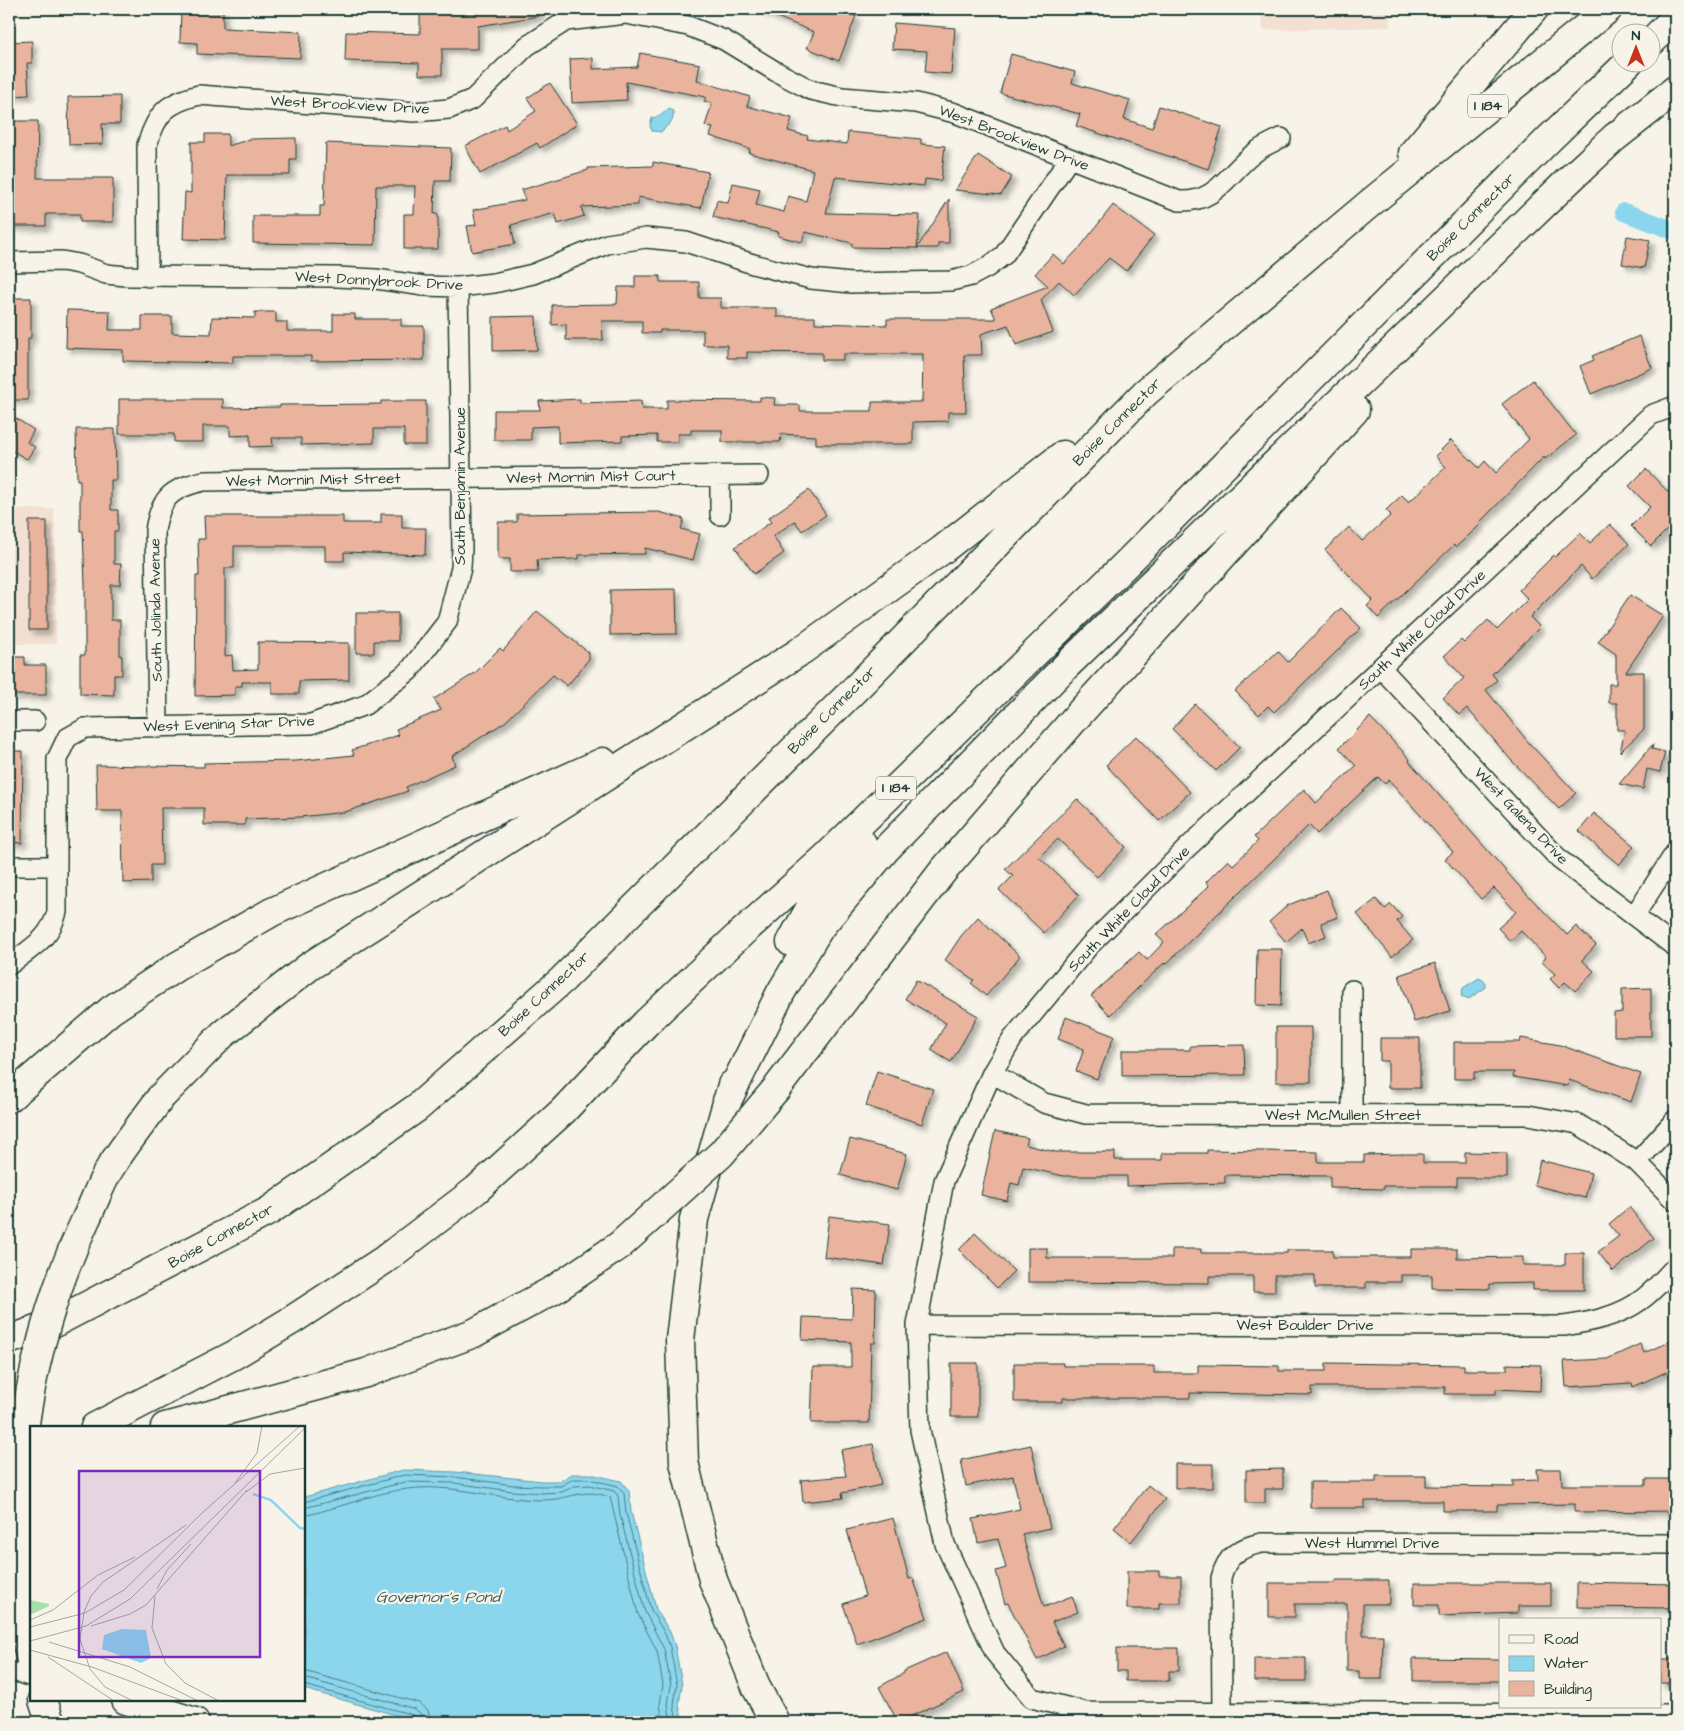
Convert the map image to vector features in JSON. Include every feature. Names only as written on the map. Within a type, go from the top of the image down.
[{"type":"highway","points":[[1369,204],[1534,9]]},
{"type":"highway","name":"Boise Connector","points":[[9,1340],[52,1324],[269,1211],[418,1107],[562,980],[860,684],[1146,392],[1369,204],[1608,9]]},
{"type":"highway","points":[[1662,31],[1675,18]]},
{"type":"highway","name":"Boise Connector","points":[[98,1426],[234,1355],[292,1320],[384,1260],[476,1190],[563,1111],[646,1023],[824,859],[995,692],[1326,365],[1550,138],[1619,72]]},
{"type":"highway","points":[[727,1101],[781,992],[820,927],[886,849],[1066,666],[1569,180],[1614,138],[1675,90]]},
{"type":"highway","points":[[169,1426],[366,1373],[474,1333],[555,1289],[620,1246],[721,1154],[776,1089],[943,871],[1078,715],[1341,426],[1569,180]]},
{"type":"highway","points":[[30,1656],[13,1562],[13,1484],[24,1407],[47,1313],[70,1253],[110,1168],[161,1097],[223,1034],[310,966],[798,653],[942,550],[1146,392]]},
{"type":"highway","points":[[775,1722],[757,1689],[713,1580],[684,1462],[680,1340],[693,1228],[727,1101],[767,986],[810,908],[861,843],[995,692]]},
{"type":"highway","points":[[9,1098],[111,1010],[176,966],[272,912],[695,719]]},
{"type":"highway","points":[[9,1465],[30,1456]]},
{"type":"highway","points":[[9,1470],[30,1464]]},
{"type":"highway","points":[[9,1665],[30,1672]]},
{"type":"highway","points":[[43,1701],[50,1722]]},
{"type":"highway","points":[[129,1701],[195,1722]]},
{"type":"street","name":"West Brookview Drive","points":[[148,277],[147,145],[153,127],[162,111],[178,100],[199,95],[414,112],[450,109],[473,99],[527,46],[566,21],[626,14],[688,26],[724,40],[774,71],[811,90],[842,98],[916,104],[955,113],[1179,201],[1193,202],[1213,193],[1256,151],[1281,138]]},
{"type":"street","name":"West Donnybrook Drive","points":[[9,262],[62,261],[79,264],[106,274],[148,277],[337,277],[424,286],[458,287],[494,283],[525,276],[598,247],[626,240],[646,238],[686,242],[753,264],[811,279],[852,283],[952,281],[971,276],[988,267],[1004,255],[1069,159]]},
{"type":"street","name":"South Benjamin Avenue","points":[[409,671],[447,622],[461,568],[458,287]]},
{"type":"street","name":"South White Cloud Drive","points":[[1675,406],[1651,415],[1188,848],[1089,946],[1013,1038],[992,1073],[944,1182],[917,1324],[920,1430],[946,1544],[995,1653],[1032,1698],[1107,1717],[1222,1713],[1675,1714]]},
{"type":"street","name":"West Mornin Mist Court","points":[[461,478],[759,475]]},
{"type":"street","points":[[720,476],[720,515]]},
{"type":"street","name":"West Mornin Mist Street","points":[[169,496],[185,485],[204,481],[461,478]]},
{"type":"street","name":"South Jolinda Avenue","points":[[158,728],[155,531],[158,511],[169,496]]},
{"type":"street","name":"West Galena Drive","points":[[1381,668],[1560,860],[1675,946]]},
{"type":"street","name":"West Evening Star Drive","points":[[57,866],[57,759],[67,738],[85,728],[312,724],[365,705],[409,671]]},
{"type":"street","points":[[9,721],[35,720]]},
{"type":"street","points":[[1634,916],[1675,853]]},
{"type":"street","points":[[9,866],[57,866],[57,912],[53,927],[44,938],[9,964]]},
{"type":"street","points":[[1352,990],[1352,1115]]},
{"type":"street","name":"West McMullen Street","points":[[992,1073],[1044,1103],[1086,1114],[1528,1115],[1578,1124],[1636,1162],[1675,1201]]},
{"type":"street","points":[[1636,1162],[1675,1120]]},
{"type":"street","name":"West Boulder Drive","points":[[917,1324],[1564,1326],[1583,1323],[1623,1311],[1642,1300],[1675,1268]]},
{"type":"street","name":"West Hummel Drive","points":[[1222,1713],[1221,1578],[1224,1566],[1231,1555],[1246,1546],[1261,1543],[1675,1544]]},
{"type":"shaded area","points":[[1216,9],[1406,9],[1402,12],[1390,13],[1390,27],[1263,30],[1261,14],[1234,14]]},
{"type":"shaded area","points":[[9,509],[54,509],[56,644],[9,644]]},
{"type":"water","points":[[669,108],[674,112],[672,121],[661,132],[652,131],[650,126],[652,118],[660,116]]},
{"type":"water","points":[[1479,978],[1485,981],[1485,988],[1469,999],[1461,996],[1463,988]]},
{"type":"water","name":"Governor's Pond","points":[[403,1470],[455,1472],[542,1481],[560,1481],[572,1474],[590,1474],[621,1481],[629,1491],[631,1512],[656,1609],[670,1632],[675,1646],[682,1685],[679,1705],[683,1722],[420,1722],[305,1689],[305,1497]]},
{"type":"building","points":[[181,9],[223,9],[223,28],[301,32],[300,58],[197,54],[197,43],[180,42]]},
{"type":"building","points":[[486,9],[539,9],[539,16],[478,26],[478,49],[442,49],[442,75],[419,75],[419,63],[345,61],[346,32],[420,34],[420,13],[486,13]]},
{"type":"building","points":[[757,9],[837,9],[856,16],[839,61],[807,48],[814,32]]},
{"type":"building","points":[[894,23],[955,28],[951,74],[925,72],[927,51],[892,49]]},
{"type":"building","points":[[32,41],[32,63],[27,63],[29,95],[9,96],[9,42]]},
{"type":"building","points":[[640,53],[700,64],[697,80],[750,97],[747,106],[792,118],[788,131],[808,136],[807,139],[847,144],[848,132],[921,139],[921,144],[945,146],[941,181],[925,179],[924,186],[835,177],[826,213],[920,215],[917,248],[852,247],[852,243],[805,232],[802,242],[778,236],[779,232],[713,217],[717,200],[728,203],[733,183],[760,189],[756,205],[784,212],[788,196],[806,201],[813,170],[749,153],[750,149],[710,136],[713,128],[705,126],[712,103],[704,101],[706,97],[626,82],[627,100],[572,103],[570,59],[593,58],[593,69],[637,67]]},
{"type":"building","points":[[1011,54],[1075,72],[1072,83],[1130,100],[1124,119],[1152,128],[1159,106],[1222,127],[1208,169],[1076,126],[1080,114],[1000,93]]},
{"type":"building","points":[[550,83],[577,124],[540,148],[537,143],[480,174],[465,146],[505,125],[507,130],[536,111],[527,98]]},
{"type":"building","points":[[120,96],[120,124],[102,124],[103,144],[69,145],[68,97]]},
{"type":"building","points":[[9,121],[38,121],[37,178],[113,178],[113,222],[80,222],[80,214],[46,214],[46,226],[9,226]]},
{"type":"building","points":[[205,134],[228,134],[228,146],[250,139],[296,138],[296,159],[290,159],[290,175],[227,175],[225,240],[183,239],[185,192],[191,193],[191,142],[205,142]]},
{"type":"building","points":[[326,143],[451,148],[450,181],[435,181],[434,214],[438,214],[438,249],[404,249],[404,214],[414,214],[415,186],[376,186],[375,245],[253,243],[253,216],[320,216],[320,206],[324,206]]},
{"type":"building","points":[[978,155],[1012,177],[1001,195],[955,190]]},
{"type":"building","points":[[653,162],[708,172],[701,208],[638,197],[638,205],[581,207],[584,216],[558,224],[555,213],[511,225],[515,244],[472,252],[467,226],[476,225],[473,210],[525,200],[521,190],[588,170],[588,168],[653,166]]},
{"type":"building","points":[[949,199],[949,243],[938,243],[938,248],[917,248]]},
{"type":"building","points":[[1113,205],[1154,235],[1126,271],[1109,258],[1074,295],[1059,281],[1041,300],[1053,332],[1016,345],[1008,325],[981,334],[982,355],[964,355],[966,412],[948,412],[948,421],[913,422],[913,444],[816,444],[816,436],[781,434],[780,442],[722,442],[722,430],[691,430],[691,434],[678,434],[678,442],[657,442],[657,435],[622,436],[622,441],[558,443],[558,426],[531,427],[531,440],[494,440],[494,410],[540,410],[539,401],[580,399],[580,403],[641,401],[642,409],[667,409],[667,400],[760,401],[760,397],[775,398],[774,405],[800,405],[800,411],[872,411],[872,402],[922,402],[923,354],[843,354],[843,360],[822,360],[822,353],[747,352],[747,358],[727,358],[727,345],[703,345],[703,330],[660,330],[660,333],[642,333],[642,321],[602,321],[603,340],[566,340],[566,324],[552,325],[552,305],[617,304],[618,287],[635,287],[635,276],[660,276],[660,282],[699,282],[699,298],[721,298],[721,308],[777,308],[777,317],[815,317],[815,323],[887,325],[887,319],[996,319],[991,308],[1048,286],[1035,274],[1053,254],[1064,264],[1081,246]]},
{"type":"building","points":[[1627,236],[1650,240],[1644,268],[1622,264]]},
{"type":"building","points":[[9,298],[31,298],[31,338],[28,338],[28,400],[9,400]]},
{"type":"building","points":[[67,310],[110,311],[109,330],[142,330],[142,316],[172,316],[172,333],[211,334],[212,317],[255,318],[255,312],[276,312],[276,322],[287,322],[287,331],[333,331],[333,314],[355,314],[355,319],[401,319],[401,326],[424,326],[424,360],[311,361],[311,356],[233,356],[233,363],[123,361],[123,350],[66,348]]},
{"type":"building","points":[[536,316],[537,350],[493,351],[493,317]]},
{"type":"building","points":[[1639,336],[1652,368],[1591,394],[1580,366],[1594,360],[1592,356]]},
{"type":"building","points":[[1533,380],[1576,435],[1545,459],[1544,457],[1479,523],[1480,525],[1456,547],[1454,545],[1378,618],[1367,606],[1373,600],[1325,550],[1349,527],[1362,541],[1391,515],[1386,510],[1402,495],[1409,502],[1446,467],[1435,456],[1451,440],[1479,468],[1485,461],[1496,473],[1529,439],[1502,404]]},
{"type":"building","points":[[119,399],[223,399],[223,408],[280,407],[280,405],[381,404],[381,401],[426,401],[426,445],[404,445],[404,429],[374,429],[374,443],[301,445],[301,438],[272,438],[273,446],[250,447],[250,435],[230,436],[230,426],[203,426],[203,442],[174,442],[174,434],[119,434]]},
{"type":"building","points":[[9,414],[34,430],[27,442],[35,447],[27,459],[9,449]]},
{"type":"building","points":[[76,429],[115,429],[116,480],[111,480],[111,510],[118,510],[118,531],[114,531],[114,564],[121,564],[120,585],[111,585],[111,620],[120,620],[122,675],[114,675],[114,695],[80,694],[80,655],[85,655],[85,585],[83,531],[80,531],[80,480],[77,480]]},
{"type":"building","points":[[1646,469],[1675,499],[1675,522],[1651,546],[1631,526],[1650,507],[1629,486]]},
{"type":"building","points":[[809,490],[826,515],[802,531],[795,521],[773,536],[784,553],[754,574],[735,547],[771,522],[768,518]]},
{"type":"building","points":[[659,512],[684,519],[681,529],[700,534],[693,560],[645,548],[645,554],[579,555],[579,559],[537,560],[538,572],[510,572],[510,559],[498,559],[498,522],[517,522],[517,514]]},
{"type":"building","points":[[381,514],[402,514],[402,528],[426,528],[425,555],[344,552],[344,561],[325,561],[325,546],[234,546],[234,568],[225,568],[225,656],[232,655],[233,670],[258,669],[258,642],[349,643],[349,680],[299,681],[299,694],[272,694],[272,682],[242,682],[242,686],[235,686],[235,695],[195,696],[196,576],[199,576],[198,539],[205,539],[204,516],[343,516],[343,523],[381,523]]},
{"type":"building","points":[[29,521],[47,521],[47,630],[29,630]]},
{"type":"building","points":[[1610,524],[1629,544],[1592,579],[1581,566],[1530,617],[1540,627],[1492,674],[1497,680],[1486,690],[1529,743],[1576,793],[1559,809],[1510,759],[1467,708],[1459,715],[1443,698],[1464,678],[1444,656],[1461,640],[1464,643],[1488,620],[1497,630],[1528,599],[1519,590],[1554,555],[1555,557],[1580,533],[1590,543]]},
{"type":"building","points":[[676,589],[677,634],[610,635],[610,590]]},
{"type":"building","points":[[1630,595],[1663,616],[1626,672],[1644,672],[1644,729],[1620,752],[1625,730],[1617,730],[1617,703],[1609,703],[1609,684],[1616,684],[1616,654],[1598,642]]},
{"type":"building","points":[[1341,608],[1361,628],[1274,712],[1268,706],[1259,715],[1235,691],[1278,651],[1288,662]]},
{"type":"building","points":[[537,611],[589,653],[589,659],[567,686],[553,675],[505,722],[452,756],[455,765],[406,787],[408,791],[345,812],[300,817],[245,819],[245,825],[204,825],[204,808],[161,808],[162,865],[151,865],[151,882],[123,883],[122,811],[97,811],[96,765],[204,767],[204,763],[296,761],[354,755],[352,750],[399,735],[396,729],[441,710],[434,699],[475,673],[500,648],[503,651]]},
{"type":"building","points":[[356,613],[398,613],[398,641],[374,641],[374,653],[356,653]]},
{"type":"building","points":[[9,657],[25,657],[25,665],[46,665],[46,695],[9,695]]},
{"type":"building","points":[[1195,704],[1240,747],[1216,771],[1172,729]]},
{"type":"building","points":[[1370,717],[1410,759],[1409,761],[1519,886],[1567,935],[1576,926],[1596,945],[1582,960],[1594,971],[1575,991],[1565,982],[1559,988],[1550,979],[1555,974],[1542,962],[1546,957],[1521,931],[1510,941],[1498,928],[1516,912],[1494,888],[1481,899],[1445,859],[1453,852],[1389,780],[1385,784],[1378,777],[1317,834],[1309,825],[1165,965],[1164,963],[1110,1015],[1091,996],[1139,952],[1147,960],[1164,942],[1156,935],[1209,886],[1206,882],[1228,860],[1233,865],[1258,841],[1254,837],[1304,789],[1316,803],[1356,766],[1339,748]]},
{"type":"building","points":[[1136,736],[1190,792],[1159,821],[1106,765]]},
{"type":"building","points":[[1653,744],[1652,749],[1665,752],[1660,772],[1647,769],[1643,789],[1619,784]]},
{"type":"building","points":[[9,751],[23,751],[22,843],[9,842]]},
{"type":"building","points":[[1077,799],[1126,847],[1097,877],[1058,839],[1039,857],[1079,895],[1044,933],[999,890],[1013,876],[1005,869]]},
{"type":"building","points":[[1594,813],[1634,846],[1619,865],[1579,831]]},
{"type":"building","points":[[1327,890],[1338,917],[1321,923],[1326,936],[1308,943],[1302,928],[1286,942],[1269,922],[1288,905]]},
{"type":"building","points":[[1376,899],[1385,909],[1391,904],[1402,917],[1397,921],[1413,940],[1392,957],[1357,914]]},
{"type":"building","points":[[978,917],[1020,956],[986,996],[971,983],[974,980],[945,960],[961,936]]},
{"type":"building","points":[[1257,949],[1282,949],[1281,1006],[1256,1005]]},
{"type":"building","points":[[1435,963],[1450,1011],[1414,1022],[1399,975]]},
{"type":"building","points":[[916,980],[978,1016],[951,1062],[931,1050],[946,1023],[905,999]]},
{"type":"building","points":[[1651,988],[1651,1036],[1614,1036],[1614,1013],[1622,1012],[1622,989]]},
{"type":"building","points":[[1066,1017],[1114,1036],[1097,1079],[1076,1071],[1084,1049],[1058,1039]]},
{"type":"building","points":[[1276,1027],[1311,1027],[1311,1082],[1276,1082]]},
{"type":"building","points":[[1380,1038],[1420,1038],[1420,1088],[1388,1088],[1388,1061],[1380,1061]]},
{"type":"building","points":[[1521,1038],[1560,1045],[1641,1074],[1631,1102],[1569,1080],[1568,1086],[1513,1077],[1514,1072],[1474,1072],[1474,1079],[1454,1079],[1454,1042],[1520,1042]]},
{"type":"building","points":[[1244,1045],[1245,1075],[1122,1076],[1122,1050],[1190,1050],[1190,1046]]},
{"type":"building","points":[[877,1071],[933,1089],[922,1124],[866,1106]]},
{"type":"building","points":[[995,1131],[1028,1138],[1026,1145],[1056,1152],[1115,1152],[1115,1160],[1162,1160],[1162,1153],[1207,1153],[1207,1150],[1318,1152],[1318,1162],[1364,1162],[1364,1155],[1423,1154],[1423,1163],[1465,1163],[1465,1152],[1507,1153],[1507,1178],[1457,1178],[1457,1186],[1384,1186],[1384,1189],[1330,1188],[1330,1176],[1225,1175],[1225,1183],[1127,1186],[1127,1176],[1064,1176],[1023,1167],[1019,1185],[1011,1183],[1007,1201],[981,1195]]},
{"type":"building","points":[[850,1139],[907,1154],[897,1190],[840,1175]]},
{"type":"building","points":[[1540,1160],[1591,1173],[1585,1198],[1534,1185]]},
{"type":"building","points":[[1629,1207],[1654,1238],[1613,1271],[1598,1252],[1619,1236],[1609,1224]]},
{"type":"building","points":[[829,1216],[890,1224],[884,1265],[824,1257]]},
{"type":"building","points":[[975,1233],[1014,1271],[997,1288],[959,1250]]},
{"type":"building","points":[[1028,1248],[1047,1248],[1047,1258],[1172,1258],[1172,1249],[1201,1249],[1201,1253],[1287,1253],[1287,1250],[1333,1250],[1333,1257],[1411,1257],[1411,1249],[1457,1249],[1457,1258],[1523,1257],[1523,1265],[1565,1265],[1565,1253],[1584,1253],[1584,1290],[1533,1290],[1533,1283],[1490,1284],[1490,1289],[1432,1288],[1432,1275],[1401,1275],[1401,1282],[1366,1282],[1366,1288],[1315,1288],[1315,1275],[1275,1275],[1275,1292],[1253,1292],[1253,1276],[1209,1276],[1209,1283],[1028,1282]]},
{"type":"building","points":[[853,1289],[876,1290],[875,1343],[871,1343],[869,1423],[811,1423],[813,1367],[851,1367],[851,1342],[802,1340],[803,1317],[852,1319]]},
{"type":"building","points":[[1675,1339],[1675,1368],[1633,1387],[1632,1383],[1566,1387],[1564,1361],[1607,1359],[1640,1344],[1644,1353]]},
{"type":"building","points":[[951,1363],[978,1363],[978,1417],[951,1417]]},
{"type":"building","points":[[1014,1363],[1063,1363],[1063,1366],[1154,1366],[1154,1373],[1198,1373],[1198,1365],[1279,1366],[1279,1371],[1326,1371],[1326,1363],[1464,1365],[1464,1370],[1507,1370],[1507,1364],[1541,1365],[1540,1391],[1496,1389],[1496,1394],[1445,1394],[1445,1387],[1312,1387],[1312,1395],[1190,1393],[1190,1398],[1063,1398],[1063,1402],[1014,1402]]},
{"type":"building","points":[[873,1444],[881,1485],[842,1493],[843,1498],[803,1502],[801,1480],[846,1476],[841,1450]]},
{"type":"building","points":[[1031,1445],[1050,1528],[1022,1534],[1044,1607],[1072,1596],[1078,1612],[1052,1622],[1064,1646],[1037,1660],[1008,1603],[1005,1604],[996,1571],[1006,1568],[998,1539],[978,1543],[973,1519],[1020,1509],[1013,1476],[966,1486],[961,1460]]},
{"type":"building","points":[[1175,1464],[1213,1464],[1213,1488],[1175,1488]]},
{"type":"building","points":[[1283,1469],[1283,1489],[1265,1489],[1265,1503],[1246,1503],[1246,1470]]},
{"type":"building","points":[[1537,1469],[1561,1469],[1562,1485],[1646,1485],[1646,1479],[1675,1479],[1675,1511],[1575,1512],[1575,1504],[1497,1505],[1497,1511],[1443,1511],[1443,1501],[1365,1501],[1365,1508],[1310,1508],[1310,1482],[1376,1482],[1376,1476],[1426,1476],[1426,1486],[1513,1487],[1513,1481],[1538,1480]]},
{"type":"building","points":[[1148,1485],[1165,1499],[1131,1542],[1114,1528]]},
{"type":"building","points":[[893,1518],[909,1579],[913,1578],[927,1618],[857,1644],[843,1604],[865,1596],[847,1530]]},
{"type":"building","points":[[1127,1571],[1159,1571],[1159,1576],[1181,1576],[1181,1603],[1159,1603],[1159,1609],[1127,1609]]},
{"type":"building","points":[[1335,1580],[1389,1580],[1389,1604],[1363,1604],[1363,1635],[1383,1635],[1382,1679],[1359,1679],[1359,1671],[1347,1671],[1347,1604],[1295,1604],[1295,1617],[1269,1617],[1269,1583],[1335,1583]]},
{"type":"building","points":[[1577,1582],[1675,1584],[1675,1608],[1577,1607]]},
{"type":"building","points":[[1414,1583],[1551,1583],[1551,1606],[1518,1606],[1518,1613],[1439,1616],[1439,1605],[1414,1605]]},
{"type":"building","points":[[1117,1648],[1179,1648],[1179,1671],[1169,1671],[1169,1681],[1126,1681],[1126,1671],[1117,1671]]},
{"type":"building","points":[[947,1652],[964,1692],[898,1722],[879,1687],[904,1673],[904,1671]]},
{"type":"building","points":[[1254,1658],[1306,1658],[1306,1681],[1254,1681]]},
{"type":"building","points":[[1413,1658],[1499,1659],[1499,1681],[1413,1681]]},
{"type":"building","points":[[1662,1659],[1675,1659],[1675,1683],[1662,1683]]},
{"type":"waterway","points":[[1624,212],[1675,231]]}]
